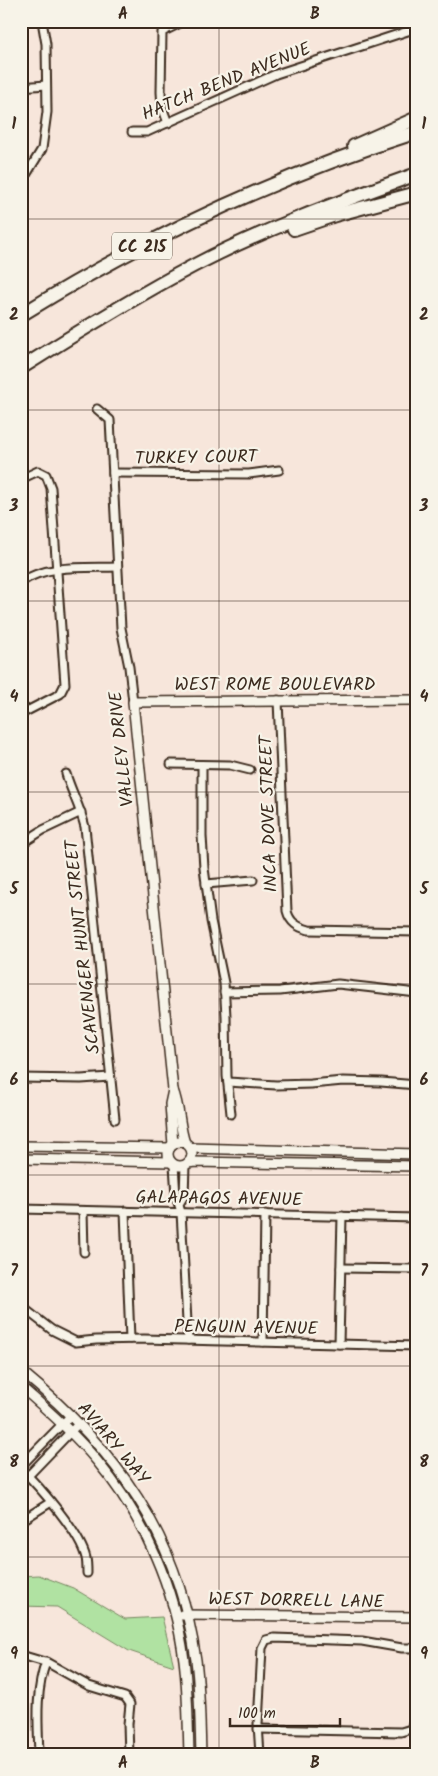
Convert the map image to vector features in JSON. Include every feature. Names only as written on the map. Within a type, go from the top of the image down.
[{"type":"highway","points":[[268,187],[417,118]]},
{"type":"highway","name":"CC 215","points":[[21,315],[95,271],[170,231],[231,202],[317,167],[417,132]]},
{"type":"highway","name":"CC 215","points":[[21,368],[121,307],[196,265],[344,200],[417,174]]},
{"type":"highway","points":[[196,265],[335,215],[417,193]]},
{"type":"main road","name":"WEST ROME BOULEVARD","points":[[133,702],[417,700]]},
{"type":"main road","name":"VALLEY DRIVE","points":[[133,702],[173,1090],[178,1103],[181,1134],[188,1146]]},
{"type":"main road","name":"VALLEY DRIVE","points":[[172,1146],[170,1104],[173,1090]]},
{"type":"main road","points":[[21,1146],[172,1146],[177,1143],[188,1146],[417,1154]]},
{"type":"main road","points":[[172,1146],[168,1155],[173,1163]]},
{"type":"main road","points":[[187,1164],[192,1156],[188,1146]]},
{"type":"main road","points":[[21,1158],[187,1164],[195,1162],[417,1166]]},
{"type":"main road","name":"AVIARY WAY","points":[[21,1371],[71,1415],[117,1467],[146,1510],[173,1567],[188,1615],[198,1678],[201,1755]]},
{"type":"main road","name":"AVIARY WAY","points":[[21,1387],[62,1424],[105,1470],[135,1515],[158,1562],[176,1615],[186,1672],[189,1755]]},
{"type":"main road","name":"WEST DORRELL LANE","points":[[176,1615],[417,1617]]},
{"type":"street","points":[[24,175],[42,149],[47,112],[46,44],[42,21]]},
{"type":"street","points":[[168,123],[162,107],[161,92],[162,32],[184,21]]},
{"type":"street","name":"HATCH BEND AVENUE","points":[[132,132],[148,132],[276,74],[417,28]]},
{"type":"street","points":[[21,87],[46,85]]},
{"type":"street","name":"VALLEY DRIVE","points":[[97,409],[110,420],[121,628],[133,702]]},
{"type":"street","points":[[21,479],[38,470],[46,475],[51,488],[65,676],[63,689],[60,694],[21,714]]},
{"type":"street","name":"TURKEY COURT","points":[[113,473],[249,474],[279,470]]},
{"type":"street","points":[[21,582],[42,572],[117,566]]},
{"type":"street","name":"INCA DOVE STREET","points":[[278,700],[287,911],[289,918],[300,928],[318,930],[417,932]]},
{"type":"street","points":[[171,764],[230,765],[250,770]]},
{"type":"street","points":[[202,765],[202,836],[210,921],[222,973],[224,992],[231,1114]]},
{"type":"street","name":"SCAVENGER HUNT STREET","points":[[66,774],[85,827],[114,1119]]},
{"type":"street","points":[[21,844],[44,830],[81,812]]},
{"type":"street","points":[[206,884],[253,880]]},
{"type":"street","points":[[224,992],[280,991],[338,984],[417,993]]},
{"type":"street","points":[[21,1078],[80,1079],[110,1076]]},
{"type":"street","points":[[228,1082],[276,1086],[343,1081],[417,1085]]},
{"type":"street","points":[[173,1163],[176,1196],[181,1212],[188,1340]]},
{"type":"street","points":[[179,1204],[184,1196],[187,1164]]},
{"type":"street","name":"GALAPAGOS AVENUE","points":[[21,1209],[417,1218]]},
{"type":"street","points":[[83,1211],[84,1252]]},
{"type":"street","points":[[125,1211],[130,1339]]},
{"type":"street","points":[[263,1342],[265,1214]]},
{"type":"street","points":[[339,1344],[342,1216]]},
{"type":"street","points":[[341,1268],[417,1269]]},
{"type":"street","name":"PENGUIN AVENUE","points":[[21,1306],[52,1330],[76,1342],[130,1339],[417,1346]]},
{"type":"street","points":[[71,1415],[21,1468],[51,1502],[82,1549],[86,1558],[87,1573]]},
{"type":"street","points":[[28,1476],[79,1423]]},
{"type":"street","points":[[21,1521],[51,1502]]},
{"type":"street","points":[[260,1755],[258,1729],[262,1648],[266,1640],[274,1638],[362,1641],[402,1648],[417,1648]]},
{"type":"street","points":[[21,1655],[46,1662],[89,1686],[125,1697],[130,1704],[128,1724],[129,1755]]},
{"type":"street","points":[[39,1755],[38,1695],[46,1662]]},
{"type":"street","points":[[258,1729],[401,1732],[411,1729],[413,1723]]},
{"type":"green space","points":[[39,1575],[73,1588],[125,1619],[162,1617],[174,1666],[129,1651],[57,1607],[21,1606],[21,1576]]}]
